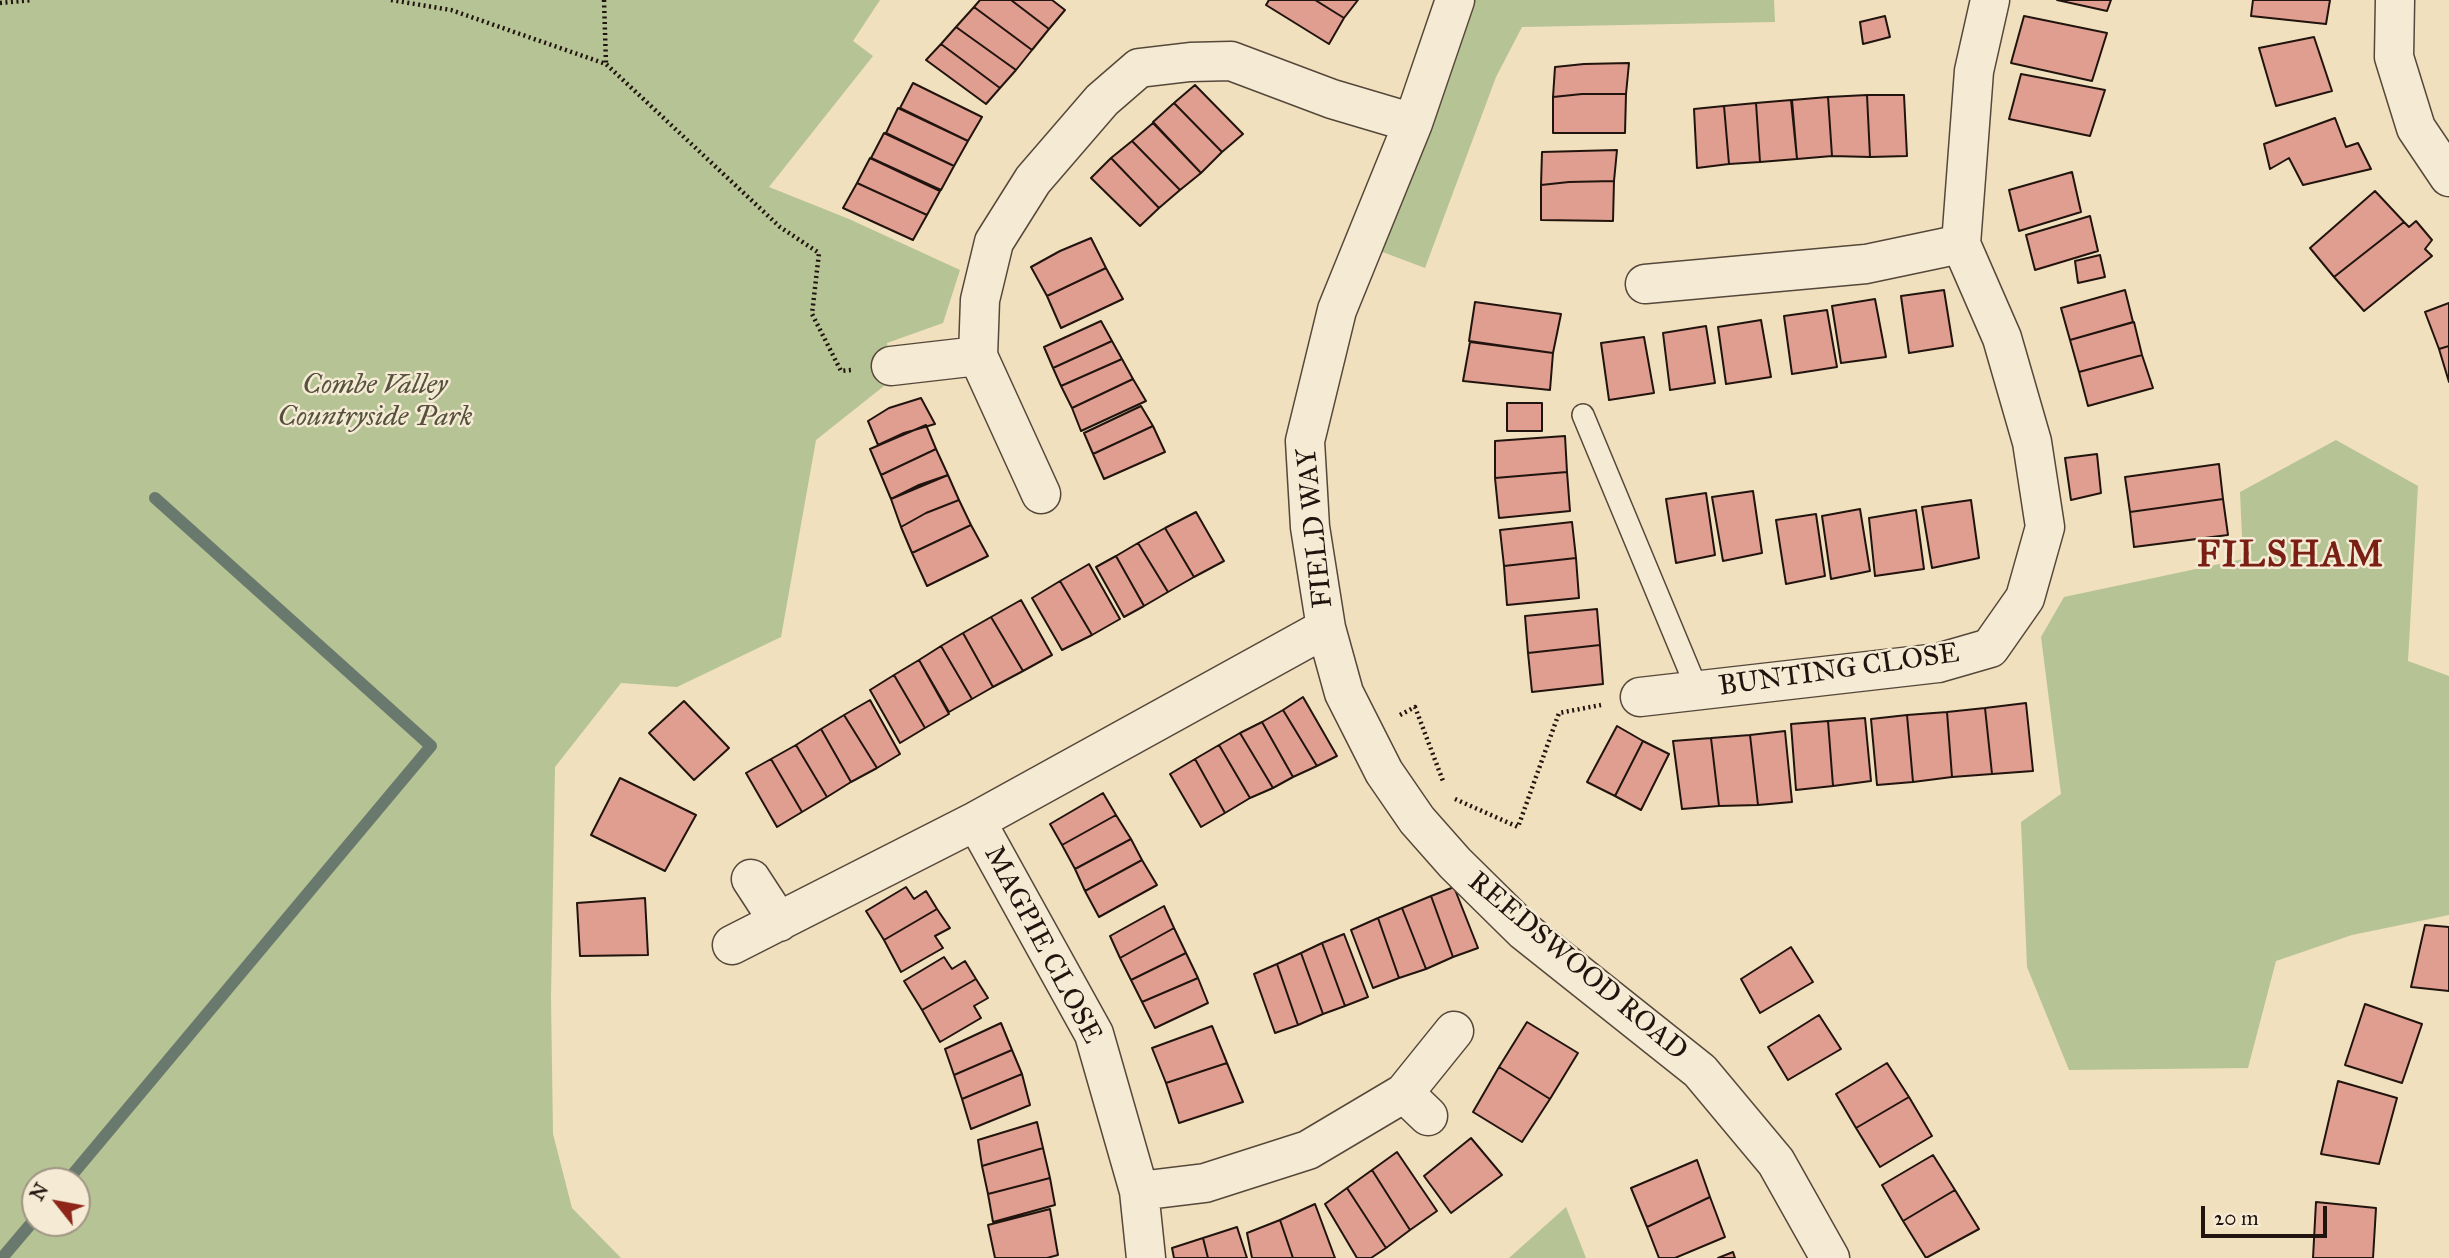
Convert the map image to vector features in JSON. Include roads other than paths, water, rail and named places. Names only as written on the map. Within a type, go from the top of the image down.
[{"type":"street","name":"FIELD WAY","points":[[732,946],[976,821],[1326,628],[1310,527],[1305,441],[1337,310],[1413,123],[1455,0]]},
{"type":"street","name":"BUNTING CLOSE","points":[[1640,697],[1938,663],[1990,648],[2025,598],[2045,527],[2032,442],[2002,338],[1961,244],[1974,71],[1990,0]]},
{"type":"street","points":[[2395,0],[2394,57],[2417,128],[2449,177]]},
{"type":"street","points":[[1041,494],[978,356],[980,300],[994,242],[1033,180],[1102,100],[1139,68],[1190,62],[1231,61],[1332,99],[1413,123]]},
{"type":"street","points":[[1645,284],[1866,264],[1961,244]]},
{"type":"street","points":[[891,366],[978,356]]},
{"type":"street","name":"REEDSWOOD ROAD","points":[[1326,628],[1344,693],[1384,772],[1417,820],[1455,863],[1524,931],[1700,1071],[1776,1162],[1829,1258]]},
{"type":"street","name":"MAGPIE CLOSE","points":[[976,821],[1094,1034],[1139,1191],[1146,1258]]},
{"type":"street","points":[[751,879],[779,922]]},
{"type":"street","points":[[1139,1191],[1205,1184],[1308,1150],[1416,1105],[1454,1031]]},
{"type":"lane","points":[[1583,415],[1648,577],[1697,689]]},
{"type":"waterway","points":[[79,1167],[431,746],[155,498]]},
{"type":"waterway","points":[[2,1258],[21,1236]]},
{"type":"district","name":"FILSHAM","points":[[2291,557]]},
{"type":"park label","name":"Combe Valley Countryside Park","points":[[375,402]]}]
